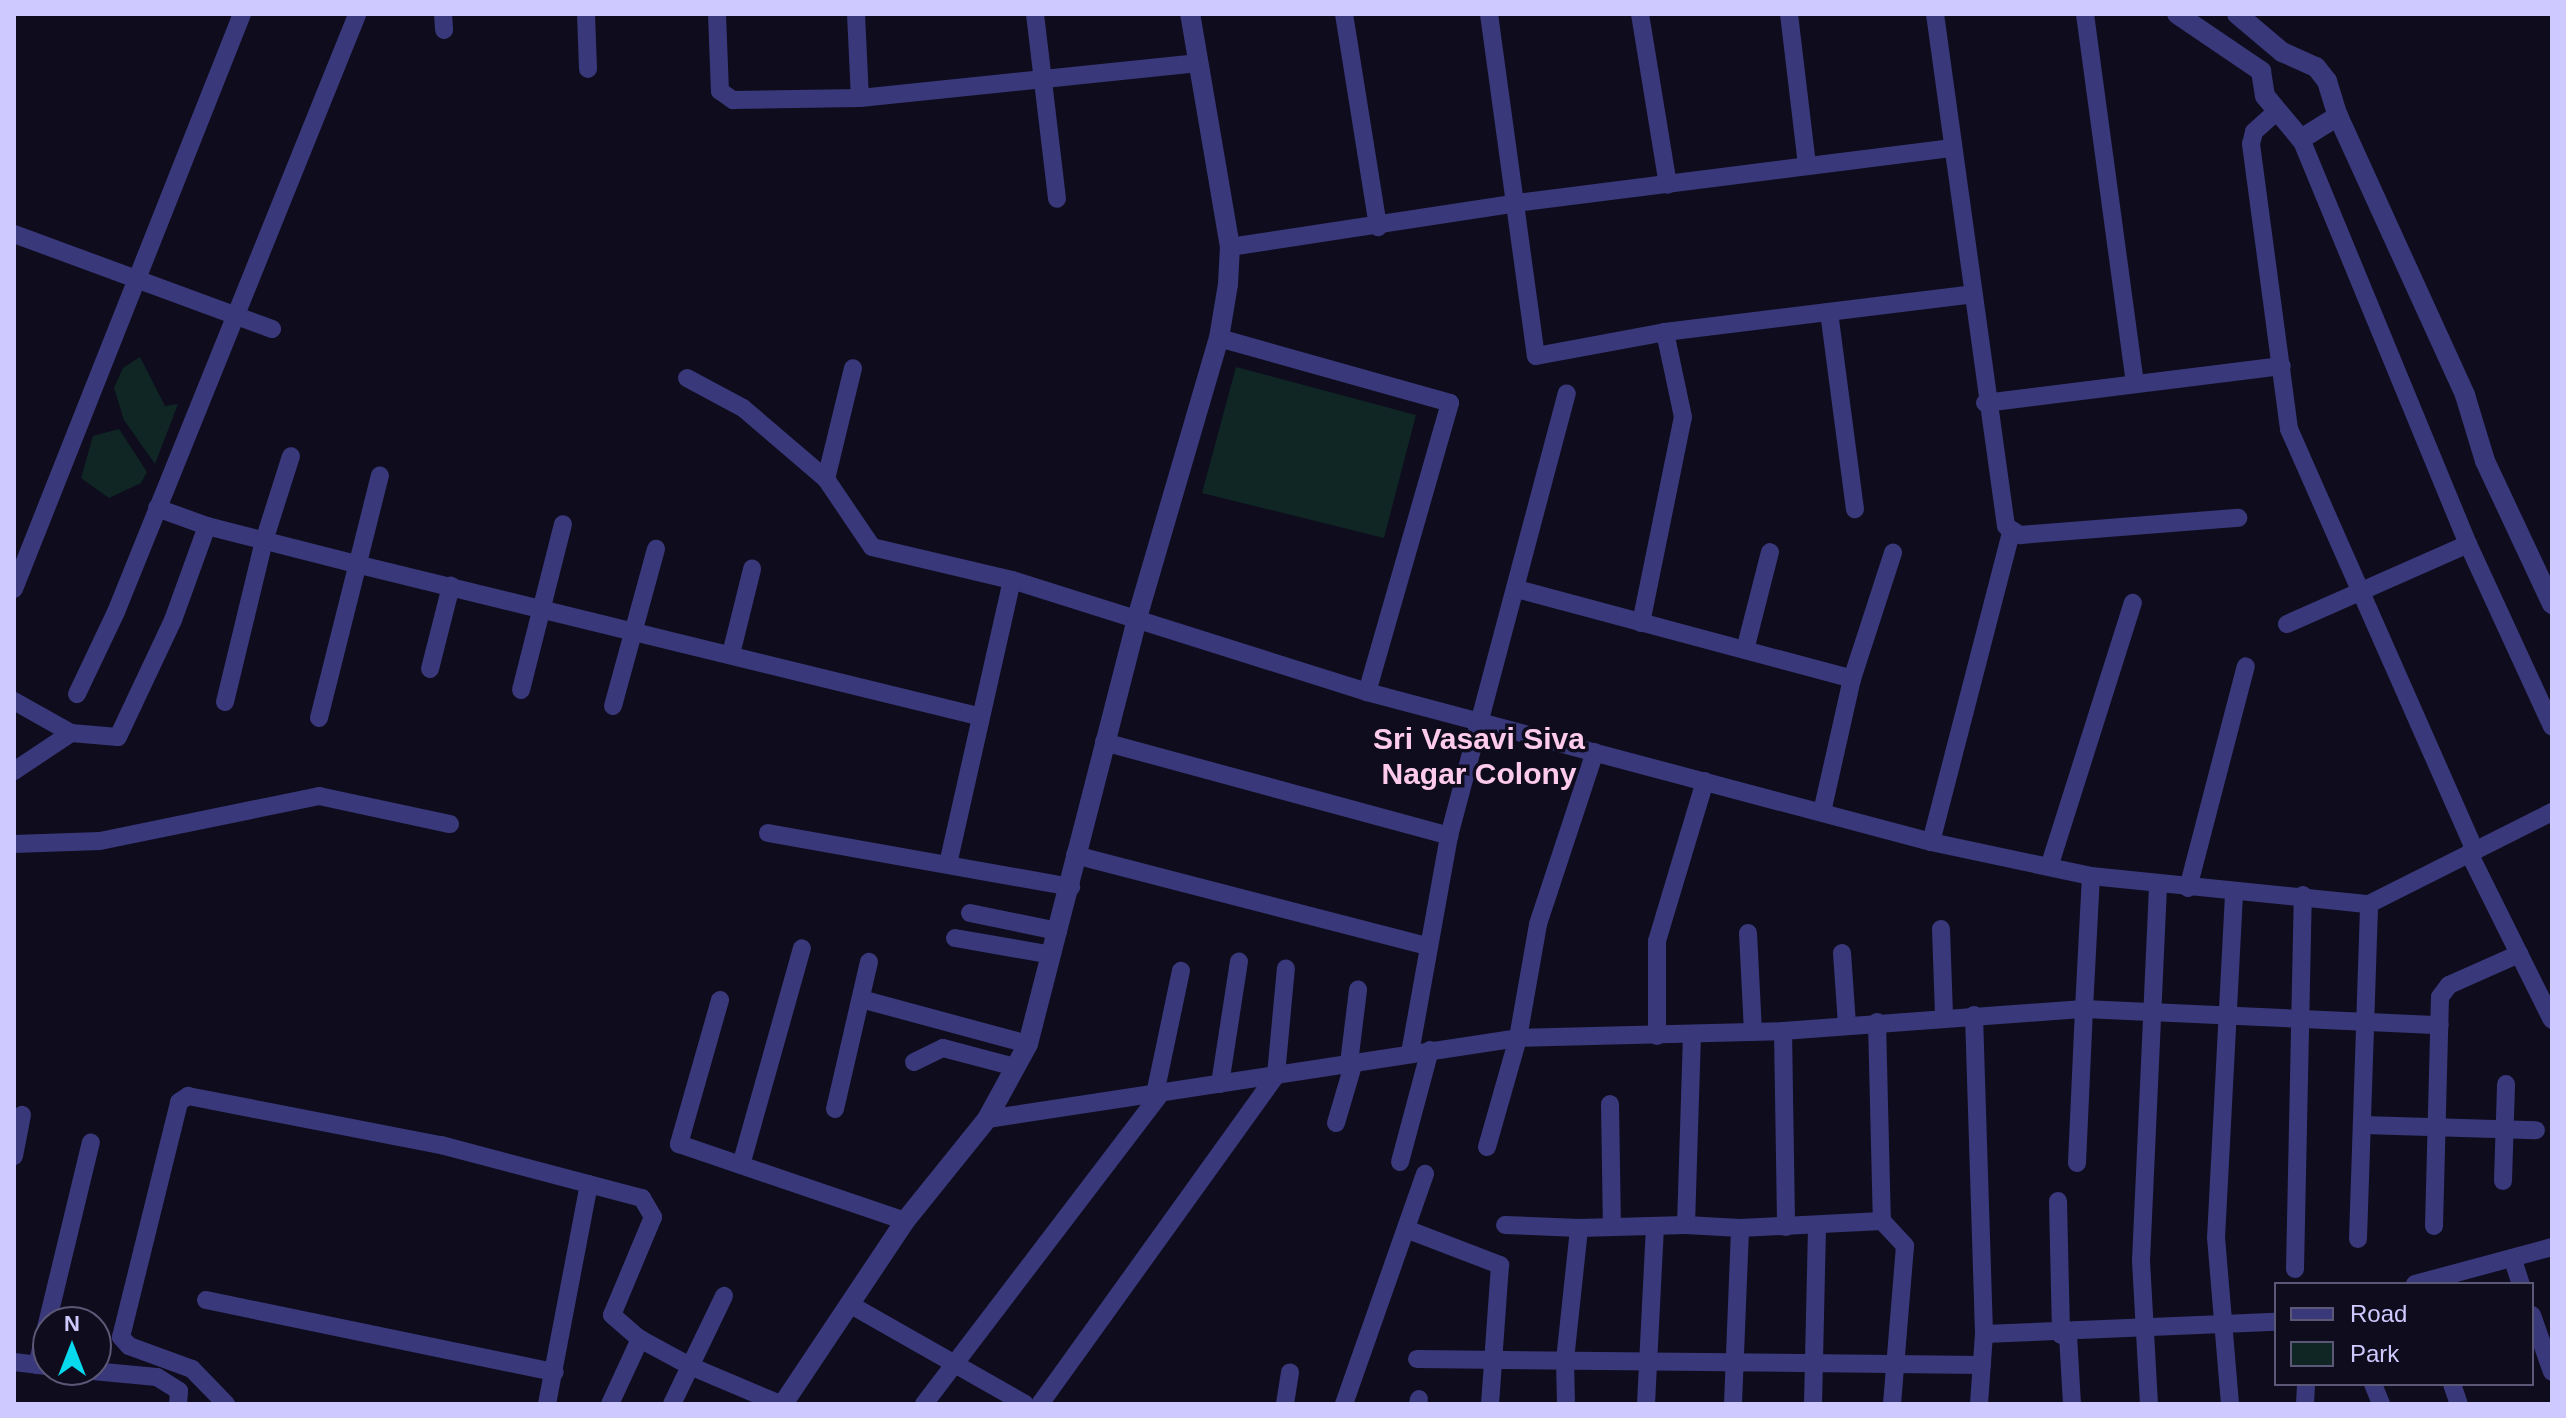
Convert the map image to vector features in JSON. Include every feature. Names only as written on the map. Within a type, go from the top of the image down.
[{"type":"street","points":[[14,589],[134,277],[242,14]]},
{"type":"street","points":[[586,14],[588,69]]},
{"type":"street","points":[[717,14],[724,98],[860,98],[1043,76],[1196,63]]},
{"type":"street","points":[[856,14],[860,98]]},
{"type":"street","points":[[1035,14],[1057,199]]},
{"type":"street","points":[[226,1404],[192,1369],[129,1346],[121,1337],[182,1097],[441,1145],[642,1198],[652,1209],[612,1315],[640,1339],[690,1366],[782,1404],[905,1221],[987,1119],[1028,1044],[1071,887],[1075,855],[1137,618],[1219,338],[1230,247],[1190,14]]},
{"type":"street","points":[[1344,14],[1378,227]]},
{"type":"street","points":[[1489,14],[1536,356],[1665,332],[1973,294]]},
{"type":"street","points":[[1640,14],[1668,185]]},
{"type":"street","points":[[1789,14],[1807,164]]},
{"type":"street","points":[[1931,842],[2011,533],[1985,403],[1935,14]]},
{"type":"street","points":[[2085,14],[2135,382]]},
{"type":"street","points":[[2177,14],[2261,71],[2265,96],[2301,139],[2468,544],[2552,727]]},
{"type":"street","points":[[2237,14],[2265,38],[2316,67],[2327,81],[2338,116],[2465,395],[2485,461],[2552,604]]},
{"type":"street","points":[[77,694],[157,508],[357,15]]},
{"type":"street","points":[[2246,61],[2265,38]]},
{"type":"street","points":[[2277,111],[2254,132],[2251,144],[2289,429],[2472,852],[2552,1020]]},
{"type":"street","points":[[2301,139],[2338,116]]},
{"type":"street","points":[[1230,247],[1378,227],[1516,203],[1953,148]]},
{"type":"street","points":[[14,234],[272,329]]},
{"type":"street","points":[[1829,312],[1855,509]]},
{"type":"street","points":[[1641,623],[1683,417],[1665,332]]},
{"type":"street","points":[[1219,338],[1450,403],[1367,692]]},
{"type":"street","points":[[1985,403],[2282,366]]},
{"type":"street","points":[[826,479],[853,368]]},
{"type":"street","points":[[687,378],[743,408],[826,479],[872,547],[1012,580],[1367,692],[1931,842],[2050,864],[2091,876],[2369,904],[2552,812]]},
{"type":"street","points":[[1410,1053],[1449,836],[1482,722],[1567,393]]},
{"type":"street","points":[[225,702],[264,541],[291,456]]},
{"type":"street","points":[[319,718],[380,476]]},
{"type":"street","points":[[157,508],[207,526],[264,541],[543,606],[978,716]]},
{"type":"street","points":[[2011,533],[2238,518]]},
{"type":"street","points":[[521,690],[563,524]]},
{"type":"street","points":[[14,701],[71,733],[109,739],[127,725],[207,526]]},
{"type":"street","points":[[2287,624],[2468,544]]},
{"type":"street","points":[[613,706],[656,549]]},
{"type":"street","points":[[1745,650],[1770,552]]},
{"type":"street","points":[[1822,812],[1852,679],[1893,553]]},
{"type":"street","points":[[731,654],[752,569]]},
{"type":"street","points":[[948,864],[978,716],[1012,580]]},
{"type":"street","points":[[430,669],[451,586]]},
{"type":"street","points":[[1517,589],[1852,679]]},
{"type":"street","points":[[2050,864],[2133,603]]},
{"type":"street","points":[[2188,888],[2246,666]]},
{"type":"street","points":[[14,771],[71,733]]},
{"type":"street","points":[[1104,742],[1449,836]]},
{"type":"street","points":[[1487,1147],[1518,1038],[1538,924],[1595,752]]},
{"type":"street","points":[[1657,1036],[1657,941],[1705,781]]},
{"type":"street","points":[[14,844],[100,841],[319,796],[450,824]]},
{"type":"street","points":[[768,833],[1071,887]]},
{"type":"street","points":[[1075,855],[1427,946]]},
{"type":"street","points":[[2077,1163],[2091,876]]},
{"type":"street","points":[[2149,1404],[2141,1330],[2158,885]]},
{"type":"street","points":[[2230,1404],[2227,1325],[2216,1238],[2234,891]]},
{"type":"street","points":[[2295,1269],[2303,895]]},
{"type":"street","points":[[2358,1239],[2369,904]]},
{"type":"street","points":[[970,913],[1058,931]]},
{"type":"street","points":[[1941,929],[1944,1016]]},
{"type":"street","points":[[1748,933],[1753,1032]]},
{"type":"street","points":[[955,938],[1052,955]]},
{"type":"street","points":[[741,1165],[802,948]]},
{"type":"street","points":[[1842,953],[1847,1024]]},
{"type":"street","points":[[2434,1226],[2440,997],[2449,985],[2519,954]]},
{"type":"street","points":[[1220,1084],[1239,961]]},
{"type":"street","points":[[835,1109],[869,962]]},
{"type":"street","points":[[1040,1404],[1276,1075],[1286,968]]},
{"type":"street","points":[[924,1404],[1158,1093],[1181,971]]},
{"type":"street","points":[[1336,1123],[1352,1063],[1358,990]]},
{"type":"street","points":[[861,999],[1028,1044]]},
{"type":"street","points":[[720,1000],[679,1144],[905,1221]]},
{"type":"street","points":[[987,1119],[1518,1038],[1783,1031],[1944,1016],[2084,1009],[2440,1025]]},
{"type":"street","points":[[1974,1015],[1984,1334],[1979,1404]]},
{"type":"street","points":[[1877,1022],[1882,1221],[1905,1246],[1892,1404]]},
{"type":"street","points":[[1783,1031],[1786,1227]]},
{"type":"street","points":[[1686,1225],[1692,1035]]},
{"type":"street","points":[[914,1062],[943,1048],[1015,1067]]},
{"type":"street","points":[[1400,1162],[1430,1050]]},
{"type":"street","points":[[2503,1181],[2506,1084]]},
{"type":"street","points":[[1610,1104],[1612,1227]]},
{"type":"street","points":[[14,1156],[22,1115]]},
{"type":"street","points":[[2363,1125],[2536,1130]]},
{"type":"street","points":[[55,1306],[91,1142]]},
{"type":"street","points":[[1344,1404],[1425,1174]]},
{"type":"street","points":[[547,1404],[589,1184]]},
{"type":"street","points":[[2058,1201],[2072,1404]]},
{"type":"street","points":[[1505,1225],[1740,1228],[1882,1221]]},
{"type":"street","points":[[1646,1404],[1655,1226]]},
{"type":"street","points":[[1813,1404],[1817,1226]]},
{"type":"street","points":[[1566,1404],[1565,1360],[1579,1228]]},
{"type":"street","points":[[1733,1404],[1740,1228]]},
{"type":"street","points":[[1406,1229],[1500,1265],[1490,1404]]},
{"type":"street","points":[[2426,1282],[2552,1247]]},
{"type":"street","points":[[2513,1260],[2520,1282]]},
{"type":"street","points":[[672,1404],[724,1296]]},
{"type":"street","points":[[206,1300],[555,1372]]},
{"type":"street","points":[[851,1305],[955,1361],[1025,1404]]},
{"type":"street","points":[[2534,1321],[2552,1372]]},
{"type":"street","points":[[1984,1334],[2065,1335],[2274,1322]]},
{"type":"street","points":[[610,1404],[640,1339]]},
{"type":"street","points":[[1417,1359],[1982,1365]]},
{"type":"street","points":[[1285,1404],[1290,1372]]},
{"type":"street","points":[[112,1373],[157,1377],[179,1391],[178,1404]]},
{"type":"green space","points":[[140,357],[165,406],[178,404],[155,464],[124,420],[114,388],[123,368]]},
{"type":"green space","points":[[1236,367],[1416,415],[1384,538],[1202,493]]},
{"type":"green space","points":[[119,429],[147,472],[141,483],[109,498],[81,478],[93,436]]},
{"type":"district","name":"Sri Vasavi Siva Nagar Colony","points":[[1479,756]]}]
